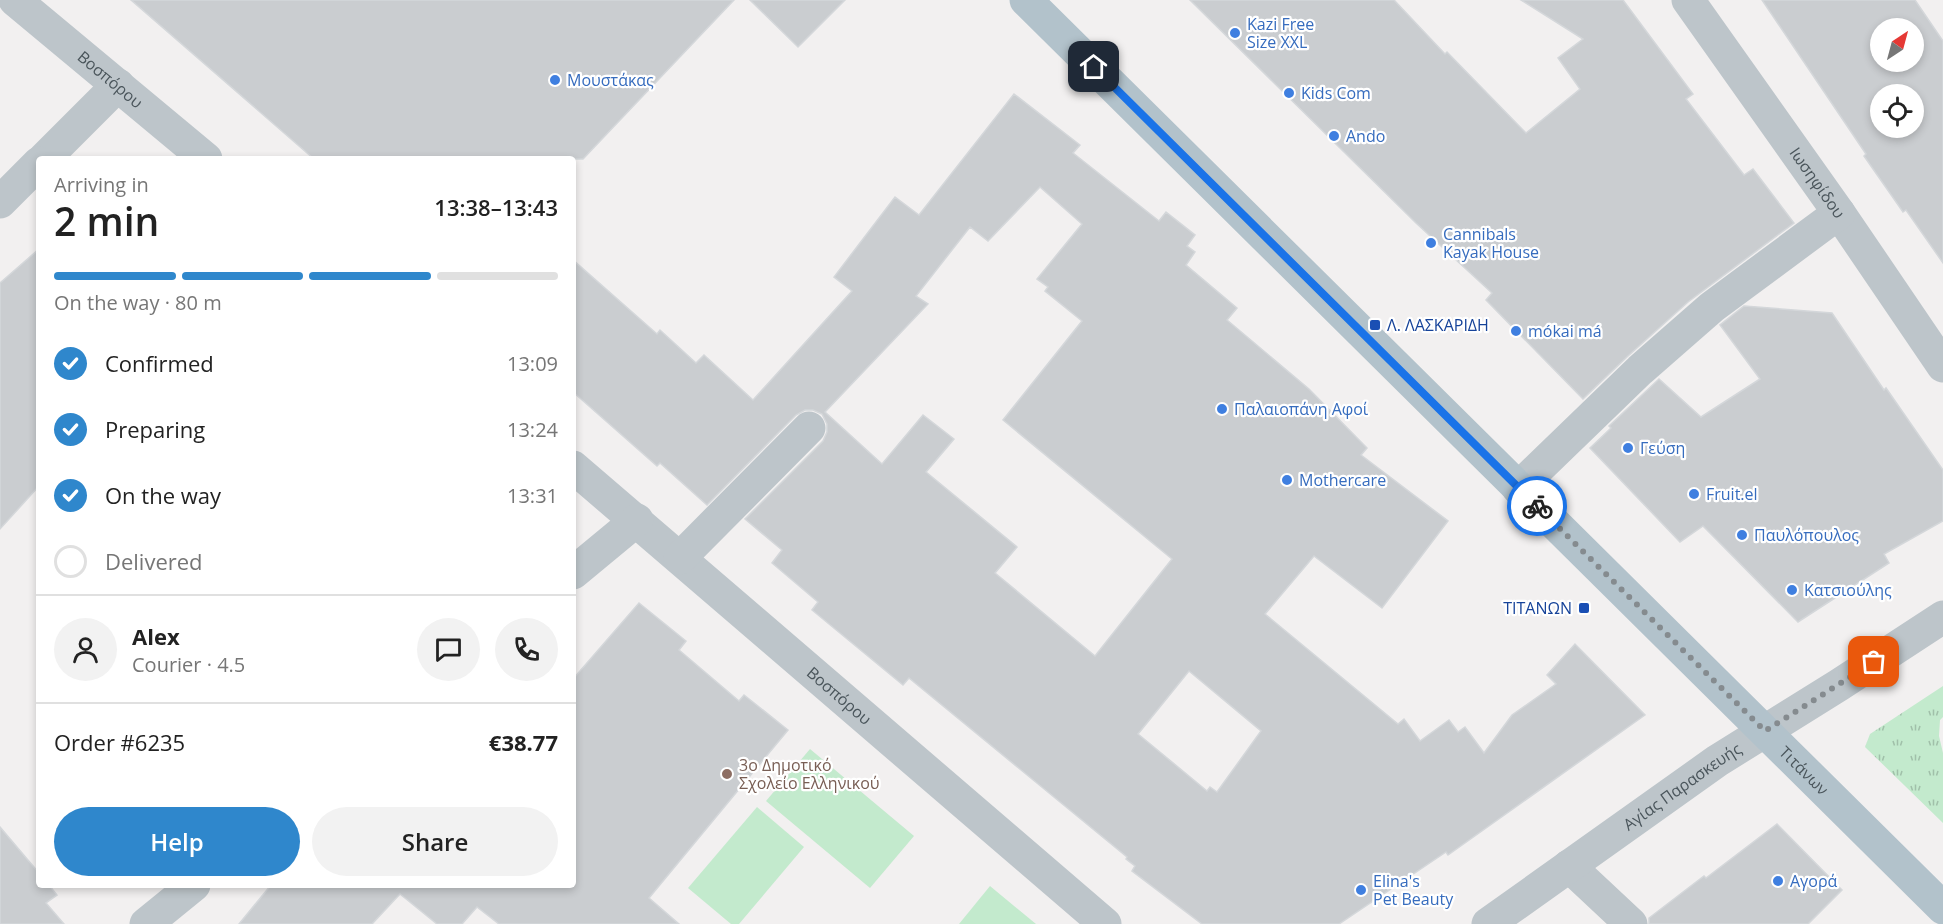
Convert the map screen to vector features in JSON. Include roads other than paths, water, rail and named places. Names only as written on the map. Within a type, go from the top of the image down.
[{"type":"main road","name":"Τιτάνων","points":[[1026,0],[1943,908]]},
{"type":"street","name":"Βοσπόρου","points":[[15,0],[202,156]]},
{"type":"street","name":"Ιωσηφίδου","points":[[1688,0],[1839,213],[1943,366]]},
{"type":"street","points":[[47,156],[118,85]]},
{"type":"street","points":[[0,202],[36,167]]},
{"type":"street","points":[[1518,488],[1640,370],[1703,315],[1839,213]]},
{"type":"street","points":[[680,558],[809,428]]},
{"type":"street","name":"Βοσπόρου","points":[[576,469],[1105,924]]},
{"type":"street","points":[[576,571],[637,520]]},
{"type":"street","name":"Αγίας Παρασκευής","points":[[1488,924],[1717,761],[1943,617]]},
{"type":"street","points":[[1569,866],[1631,924]]},
{"type":"street","points":[[146,924],[190,888]]},
{"type":"place","name":"Kazi Free Size XXL","points":[[1235,33]]},
{"type":"place","name":"Μουστάκας","points":[[555,80]]},
{"type":"place","name":"Kids Com","points":[[1289,93]]},
{"type":"place","name":"Ando","points":[[1334,136]]},
{"type":"place","name":"Cannibals Kayak House","points":[[1431,243]]},
{"type":"place","name":"Λ. ΛΑΣΚΑΡΙΔΗ","points":[[1375,325]]},
{"type":"place","name":"mókai má","points":[[1516,331]]},
{"type":"place","name":"Παλαιοπάνη Αφοί","points":[[1222,409]]},
{"type":"place","name":"Γεύση","points":[[1628,448]]},
{"type":"place","name":"Mothercare","points":[[1287,480]]},
{"type":"place","name":"Fruit.el","points":[[1694,494]]},
{"type":"place","name":"Παυλόπουλος","points":[[1742,535]]},
{"type":"place","name":"Κατσιούλης","points":[[1792,590]]},
{"type":"place","name":"ΤΙΤΑΝΩΝ","points":[[1584,608]]},
{"type":"place","name":"3ο Δημοτικό Σχολείο Ελληνικού","points":[[727,774]]},
{"type":"place","name":"Αγορά","points":[[1778,881]]},
{"type":"place","name":"Elina's Pet Beauty","points":[[1361,890]]}]
